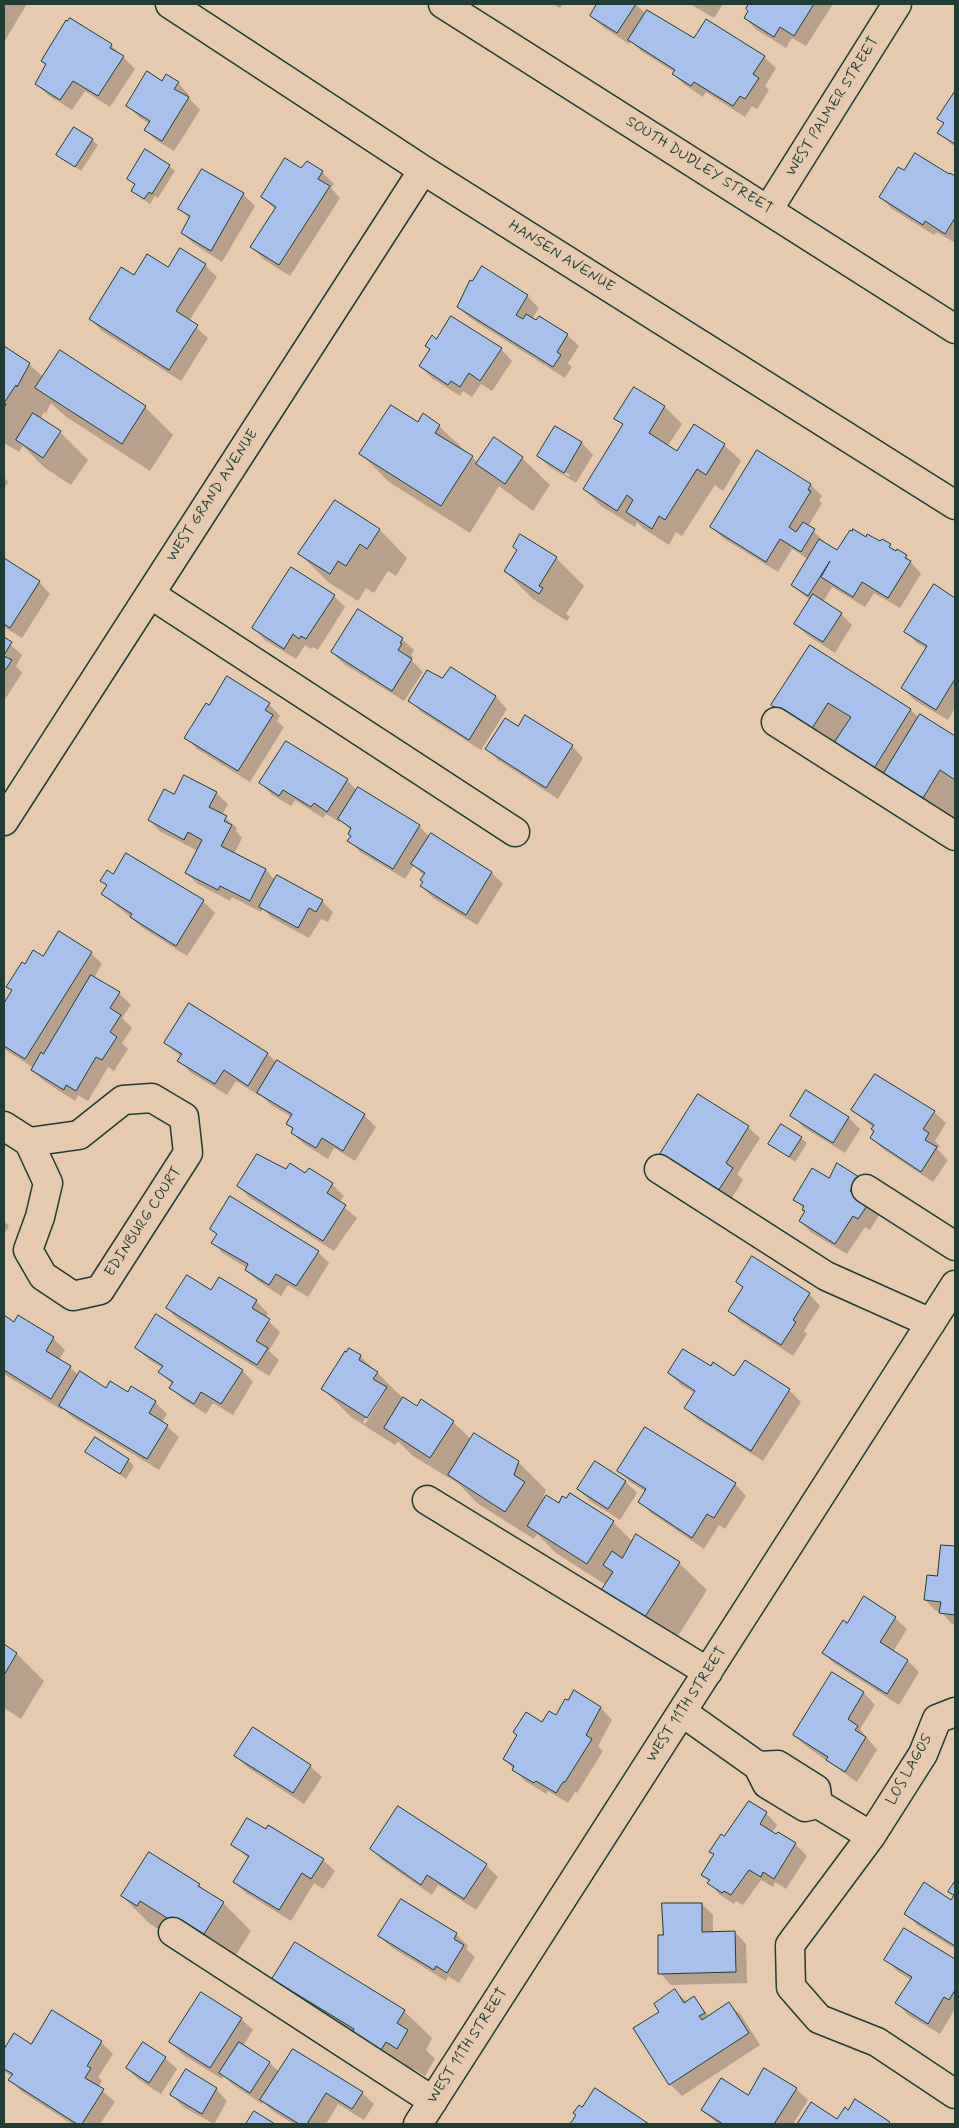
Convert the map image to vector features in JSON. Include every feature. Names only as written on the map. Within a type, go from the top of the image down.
[{"type":"street","name":"HANSEN AVENUE","points":[[170,4],[423,170],[955,505]]},
{"type":"street","name":"SOUTH DUDLEY STREET","points":[[442,4],[955,329]]},
{"type":"street","name":"WEST PALMER STREET","points":[[768,210],[897,4]]},
{"type":"street","name":"WEST GRAND AVENUE","points":[[4,821],[423,170]]},
{"type":"street","points":[[150,594],[514,832]]},
{"type":"street","points":[[776,722],[955,836]]},
{"type":"street","name":"EDINBURG COURT","points":[[152,1098],[184,1117],[188,1153],[100,1290],[73,1296],[42,1276],[28,1250],[40,1217],[48,1183],[29,1142],[79,1135],[122,1100],[152,1098]]},
{"type":"street","points":[[4,1126],[29,1142]]},
{"type":"street","points":[[659,1169],[826,1276],[931,1324]]},
{"type":"street","points":[[866,1189],[955,1246]]},
{"type":"street","name":"WEST 11TH STREET","points":[[418,2124],[955,1285]]},
{"type":"street","points":[[427,1500],[708,1672]]},
{"type":"street","points":[[682,1712],[758,1766],[767,1784],[805,1808],[818,1804],[871,1836]]},
{"type":"street","name":"LOS LAGOS","points":[[955,1712],[937,1719],[923,1754],[871,1836],[790,1944],[791,1987],[819,2019],[877,2042],[955,2094]]},
{"type":"street","points":[[173,1932],[433,2101]]},
{"type":"building","points":[[597,4],[636,4],[617,33],[590,16]]},
{"type":"building","points":[[749,4],[814,4],[794,36],[780,27],[774,37],[744,18]]},
{"type":"building","points":[[647,10],[694,38],[706,19],[765,56],[753,74],[759,78],[745,99],[740,96],[733,106],[694,82],[691,86],[672,74],[675,70],[628,40]]},
{"type":"building","points":[[70,18],[112,44],[110,48],[124,56],[98,96],[73,81],[60,100],[35,84],[46,64],[41,61],[66,20]]},
{"type":"building","points":[[147,71],[162,81],[166,74],[179,82],[174,89],[189,97],[162,141],[144,130],[150,121],[126,106]]},
{"type":"building","points":[[955,91],[955,144],[937,133],[944,123],[937,119]]},
{"type":"building","points":[[74,127],[93,139],[75,167],[56,155]]},
{"type":"building","points":[[145,149],[170,165],[152,194],[149,192],[144,199],[131,191],[135,184],[127,179]]},
{"type":"building","points":[[915,153],[955,176],[955,218],[945,234],[925,221],[923,225],[879,197],[898,167],[904,170]]},
{"type":"building","points":[[285,158],[301,168],[307,161],[323,171],[318,179],[330,186],[279,265],[250,247],[276,207],[261,197]]},
{"type":"building","points":[[202,169],[244,193],[211,251],[181,233],[190,216],[178,209]]},
{"type":"building","points":[[180,248],[206,264],[176,311],[198,325],[169,370],[89,319],[121,267],[134,275],[147,254],[168,267]]},
{"type":"building","points":[[482,266],[528,295],[516,315],[523,319],[526,314],[536,320],[539,316],[568,334],[557,352],[561,355],[553,367],[457,307],[470,280],[472,281]]},
{"type":"building","points":[[451,316],[502,348],[480,381],[469,373],[460,387],[451,381],[448,385],[419,366],[430,349],[425,346],[432,335],[436,339]]},
{"type":"building","points":[[4,346],[30,363],[17,387],[16,385],[4,403]]},
{"type":"building","points":[[60,350],[146,406],[122,444],[35,388]]},
{"type":"building","points":[[634,387],[665,406],[649,433],[677,451],[694,424],[725,444],[706,475],[697,469],[665,520],[659,516],[652,529],[626,512],[633,500],[627,495],[617,511],[583,489],[623,424],[614,419]]},
{"type":"building","points":[[391,405],[418,422],[423,413],[440,425],[435,433],[473,456],[441,506],[359,454]]},
{"type":"building","points":[[33,413],[61,431],[43,458],[16,440]]},
{"type":"building","points":[[555,426],[582,442],[564,473],[537,456]]},
{"type":"building","points":[[494,437],[523,457],[505,484],[476,464]]},
{"type":"building","points":[[757,450],[811,484],[808,490],[811,491],[789,527],[796,532],[803,522],[815,529],[801,552],[780,539],[766,562],[710,527]]},
{"type":"building","points":[[335,500],[380,529],[367,549],[360,544],[346,566],[338,561],[330,574],[298,554]]},
{"type":"building","points":[[853,529],[866,537],[867,534],[880,541],[882,539],[891,544],[889,547],[907,555],[905,558],[911,561],[888,598],[862,582],[853,597],[821,577],[830,561],[808,596],[791,585],[819,539],[837,550],[850,530],[852,531]]},
{"type":"building","points":[[520,534],[557,557],[539,586],[543,588],[539,594],[504,571],[517,550],[513,547]]},
{"type":"building","points":[[4,558],[40,581],[10,628],[4,624]]},
{"type":"building","points":[[291,567],[335,595],[306,639],[301,636],[299,639],[293,634],[284,649],[252,628]]},
{"type":"building","points":[[934,584],[955,598],[955,679],[936,710],[901,688],[927,646],[904,632]]},
{"type":"building","points":[[813,594],[842,613],[823,642],[794,624]]},
{"type":"building","points":[[358,609],[403,638],[398,650],[412,659],[392,691],[331,652]]},
{"type":"building","points":[[4,637],[12,642],[4,655]]},
{"type":"building","points":[[810,645],[911,709],[873,770],[833,744],[851,717],[828,703],[811,730],[771,705]]},
{"type":"building","points":[[4,656],[12,660],[4,672]]},
{"type":"building","points":[[451,667],[496,696],[469,740],[408,701],[427,670],[442,678]]},
{"type":"building","points":[[227,676],[270,703],[265,710],[273,715],[238,771],[184,738],[206,703],[209,705]]},
{"type":"building","points":[[920,714],[955,736],[955,780],[940,770],[923,798],[921,796],[919,798],[884,776],[884,773]]},
{"type":"building","points":[[525,715],[573,745],[546,788],[485,749],[505,718],[518,726]]},
{"type":"building","points":[[286,741],[348,779],[327,812],[314,803],[311,807],[283,790],[279,796],[259,783]]},
{"type":"building","points":[[184,775],[217,792],[209,807],[227,816],[224,821],[232,825],[221,846],[266,869],[250,901],[220,886],[218,890],[185,873],[202,840],[188,832],[184,840],[148,820],[164,789],[174,794]]},
{"type":"building","points":[[358,787],[420,825],[393,869],[347,841],[351,836],[348,834],[351,828],[338,819]]},
{"type":"building","points":[[431,833],[492,872],[466,915],[420,886],[423,882],[420,880],[425,873],[411,864]]},
{"type":"building","points":[[126,853],[204,900],[176,946],[130,917],[132,914],[101,894],[107,885],[100,881],[107,870],[113,874]]},
{"type":"building","points":[[277,875],[323,900],[316,912],[309,908],[298,928],[259,907]]},
{"type":"building","points":[[59,931],[92,952],[25,1059],[4,1046],[4,1003],[12,990],[6,987],[22,962],[25,964],[33,950],[43,956]]},
{"type":"building","points":[[91,975],[120,992],[110,1008],[121,1015],[110,1032],[117,1037],[102,1060],[96,1057],[76,1091],[66,1085],[64,1090],[31,1070],[41,1052],[43,1054]]},
{"type":"building","points":[[189,1003],[268,1053],[248,1086],[224,1070],[215,1084],[177,1061],[182,1054],[164,1043]]},
{"type":"building","points":[[277,1060],[365,1114],[343,1151],[322,1138],[316,1148],[291,1133],[293,1128],[286,1124],[292,1114],[257,1093]]},
{"type":"building","points":[[875,1074],[935,1111],[923,1129],[929,1133],[925,1140],[937,1147],[921,1172],[870,1138],[874,1131],[871,1129],[874,1125],[851,1110]]},
{"type":"building","points":[[806,1090],[849,1117],[833,1143],[790,1116]]},
{"type":"building","points":[[698,1094],[749,1126],[726,1163],[733,1168],[718,1191],[660,1154]]},
{"type":"building","points":[[781,1124],[802,1137],[789,1157],[768,1144]]},
{"type":"building","points":[[257,1154],[286,1169],[290,1163],[305,1173],[309,1168],[333,1183],[327,1193],[346,1205],[323,1241],[237,1186]]},
{"type":"building","points":[[837,1163],[859,1177],[850,1191],[869,1203],[858,1219],[853,1216],[835,1244],[799,1221],[805,1211],[802,1210],[804,1206],[793,1200],[812,1168],[829,1178]]},
{"type":"building","points":[[230,1196],[319,1251],[296,1286],[276,1274],[269,1285],[245,1270],[248,1264],[211,1243],[217,1234],[210,1229]]},
{"type":"building","points":[[752,1256],[810,1293],[793,1320],[796,1322],[781,1345],[728,1311],[743,1287],[736,1282]]},
{"type":"building","points":[[187,1275],[211,1290],[219,1277],[257,1300],[252,1308],[270,1319],[256,1341],[268,1348],[257,1365],[166,1308]]},
{"type":"building","points":[[156,1314],[243,1370],[221,1404],[201,1392],[194,1404],[169,1388],[173,1382],[158,1372],[163,1366],[135,1348]]},
{"type":"building","points":[[4,1315],[14,1322],[18,1315],[54,1337],[46,1351],[71,1366],[51,1399],[4,1370]]},
{"type":"building","points":[[349,1348],[361,1355],[359,1360],[378,1372],[373,1379],[387,1387],[367,1418],[321,1389],[345,1351]]},
{"type":"building","points":[[683,1349],[711,1366],[713,1362],[734,1376],[745,1360],[790,1389],[751,1451],[684,1408],[695,1391],[668,1373]]},
{"type":"building","points":[[80,1371],[106,1388],[110,1381],[128,1392],[131,1386],[156,1401],[149,1413],[168,1425],[147,1459],[59,1406]]},
{"type":"building","points":[[403,1397],[417,1406],[421,1399],[454,1421],[430,1458],[384,1428]]},
{"type":"building","points":[[645,1427],[736,1483],[714,1518],[707,1514],[692,1538],[638,1502],[646,1489],[617,1471]]},
{"type":"building","points":[[474,1433],[519,1461],[514,1475],[525,1482],[505,1512],[448,1475]]},
{"type":"building","points":[[95,1437],[129,1459],[120,1474],[85,1452]]},
{"type":"building","points":[[595,1461],[626,1481],[608,1509],[577,1489]]},
{"type":"building","points":[[570,1493],[614,1521],[587,1564],[527,1526],[546,1495],[559,1503],[562,1496],[566,1498]]},
{"type":"building","points":[[636,1534],[680,1562],[643,1620],[599,1593],[613,1572],[603,1565],[612,1551],[622,1558]]},
{"type":"building","points":[[941,1545],[955,1546],[955,1615],[939,1613],[941,1602],[924,1600],[927,1575],[937,1576]]},
{"type":"building","points":[[864,1596],[896,1617],[880,1642],[908,1660],[887,1694],[822,1653],[843,1620],[847,1623]]},
{"type":"building","points":[[4,1644],[17,1653],[4,1675]]},
{"type":"building","points":[[832,1672],[864,1692],[848,1719],[858,1726],[855,1730],[866,1737],[845,1772],[826,1760],[828,1757],[793,1735]]},
{"type":"building","points":[[574,1690],[601,1707],[586,1735],[592,1739],[556,1793],[512,1770],[514,1766],[503,1759],[517,1735],[513,1732],[526,1712],[542,1722],[549,1711],[556,1715],[565,1699],[568,1700]]},
{"type":"building","points":[[253,1727],[311,1765],[293,1793],[234,1756]]},
{"type":"building","points":[[749,1801],[767,1812],[760,1824],[796,1843],[774,1879],[763,1872],[761,1877],[749,1870],[731,1895],[724,1891],[722,1893],[707,1883],[710,1880],[701,1875],[714,1854],[709,1852],[721,1834],[724,1836]]},
{"type":"building","points":[[398,1806],[487,1864],[464,1899],[427,1875],[421,1885],[370,1849]]},
{"type":"building","points":[[247,1818],[266,1829],[268,1825],[324,1859],[311,1879],[302,1873],[279,1910],[233,1882],[249,1856],[231,1845]]},
{"type":"building","points":[[149,1852],[200,1884],[198,1886],[224,1902],[204,1934],[178,1918],[175,1923],[140,1901],[137,1906],[121,1896]]},
{"type":"building","points":[[955,1881],[955,1946],[904,1914],[924,1882],[951,1900],[954,1895],[948,1892]]},
{"type":"building","points":[[401,1899],[457,1933],[454,1939],[464,1945],[447,1973],[436,1966],[434,1970],[378,1936]]},
{"type":"building","points":[[662,1903],[702,1903],[702,1932],[735,1931],[736,1972],[658,1974],[658,1935],[663,1935]]},
{"type":"building","points":[[904,1928],[955,1959],[955,1990],[949,2000],[944,1997],[928,2024],[895,2003],[912,1977],[884,1960]]},
{"type":"building","points":[[295,1942],[405,2010],[397,2023],[408,2030],[397,2049],[386,2042],[375,2060],[346,2042],[354,2029],[272,1979]]},
{"type":"building","points":[[675,1989],[684,2003],[694,1996],[705,2013],[699,2016],[702,2020],[729,2002],[749,2033],[669,2085],[633,2028],[659,2012],[654,2004]]},
{"type":"building","points":[[201,1992],[242,2018],[210,2068],[169,2042]]},
{"type":"building","points":[[52,2010],[102,2041],[87,2066],[91,2068],[85,2078],[104,2089],[82,2124],[77,2124],[8,2080],[13,2074],[4,2069],[4,2049],[14,2033],[31,2044]]},
{"type":"building","points":[[143,2042],[166,2057],[149,2083],[126,2068]]},
{"type":"building","points":[[239,2042],[270,2062],[250,2093],[219,2073]]},
{"type":"building","points":[[293,2049],[363,2092],[352,2109],[326,2093],[307,2124],[299,2124],[260,2100]]},
{"type":"building","points":[[764,2068],[797,2088],[774,2124],[723,2124],[701,2110],[721,2078],[748,2095]]},
{"type":"building","points":[[186,2069],[217,2088],[202,2114],[170,2095]]},
{"type":"building","points":[[595,2088],[649,2124],[570,2124],[576,2115],[573,2113],[579,2105],[582,2107]]},
{"type":"building","points":[[855,2099],[890,2122],[888,2124],[797,2124],[811,2102],[837,2119],[845,2107],[848,2110]]},
{"type":"building","points":[[254,2111],[275,2124],[246,2124]]}]
